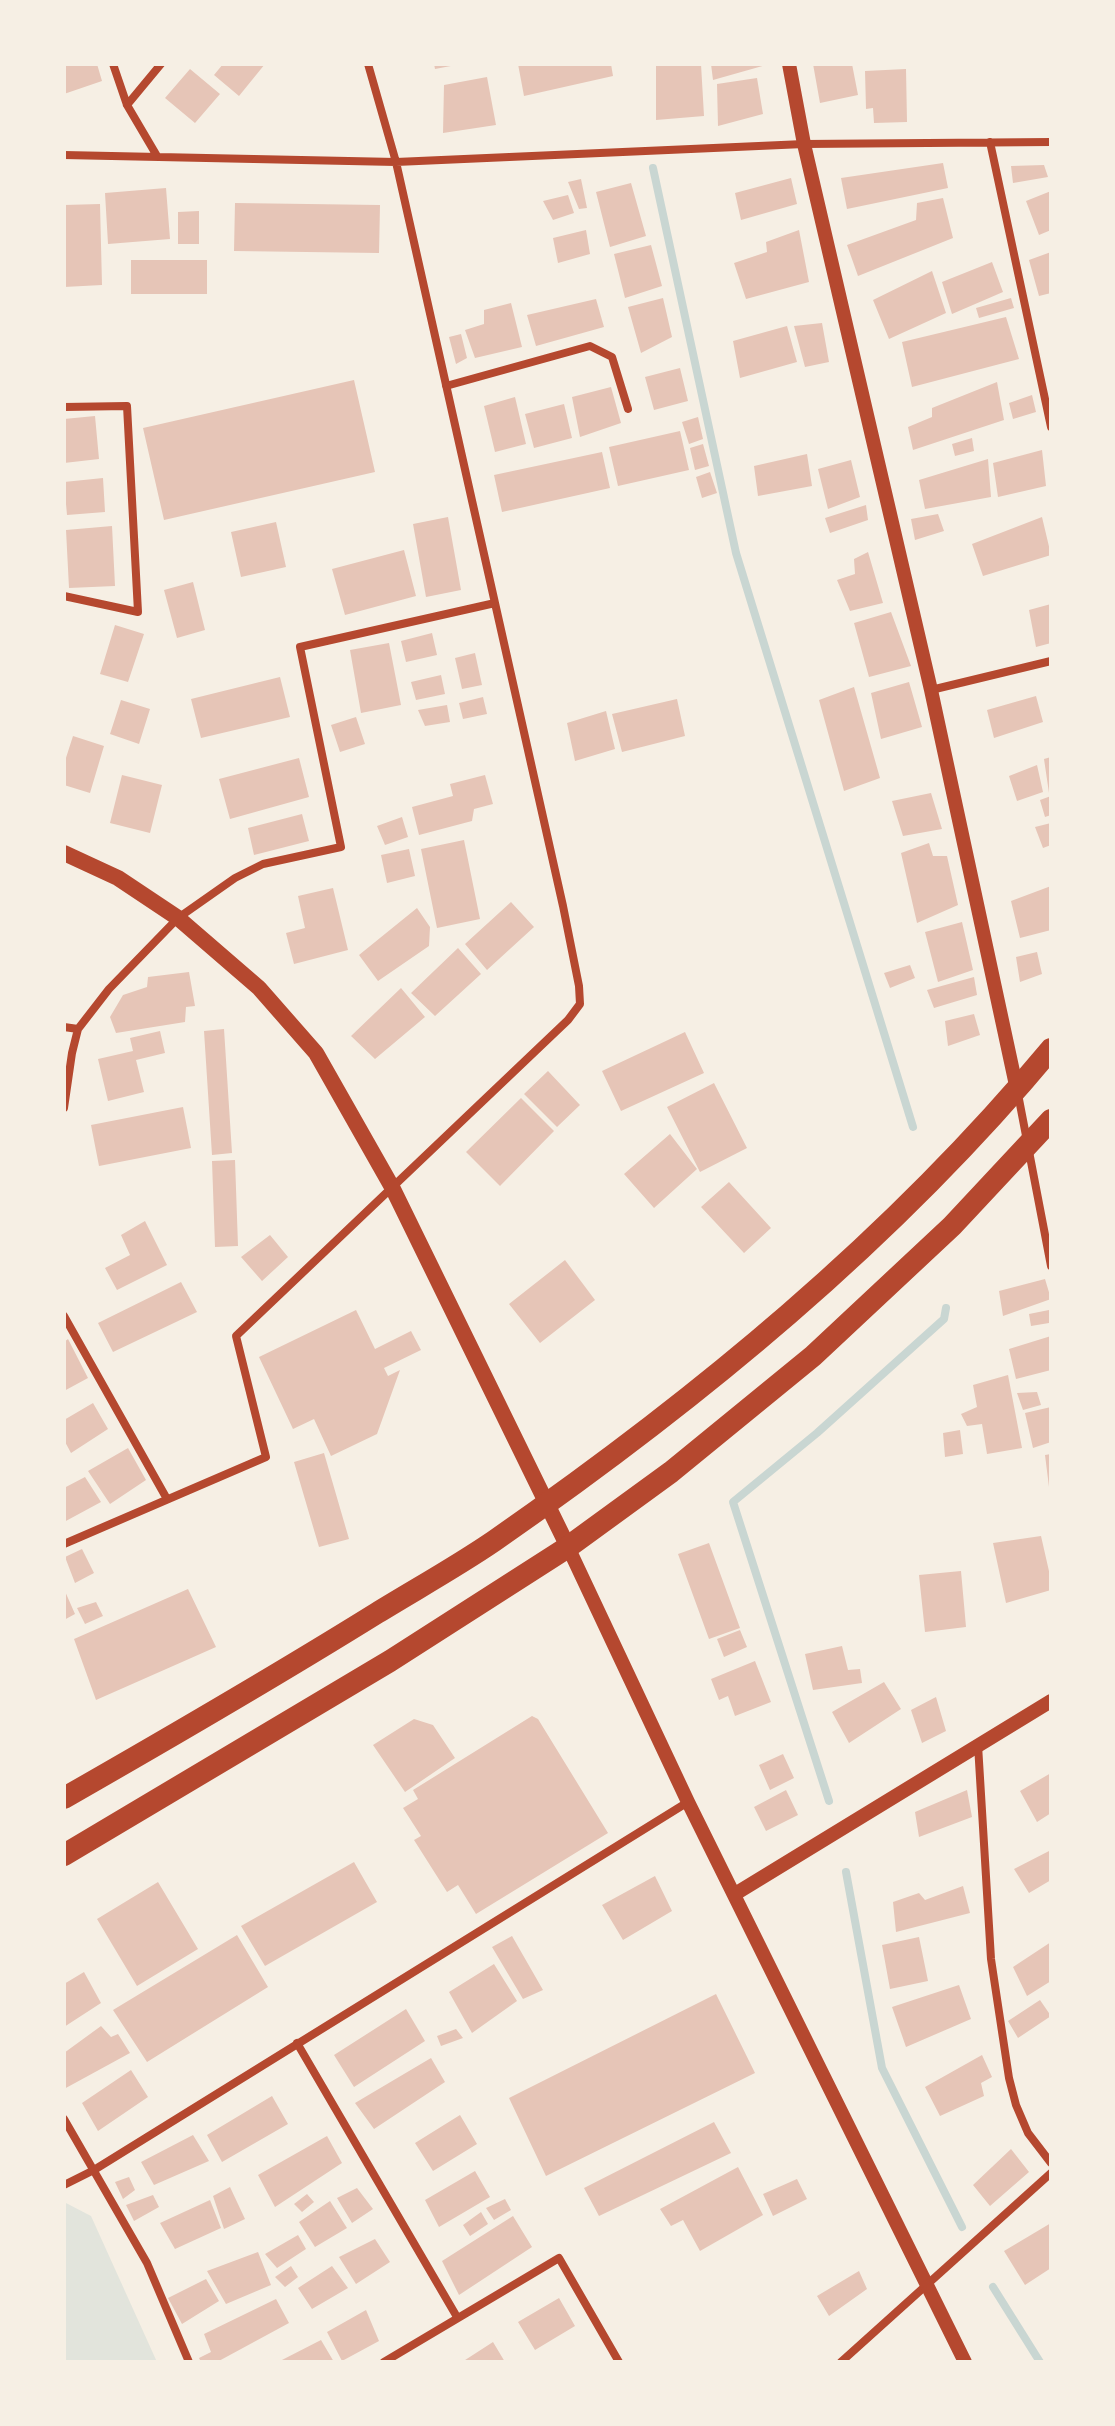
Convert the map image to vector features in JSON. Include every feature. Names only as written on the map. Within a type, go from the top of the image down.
[{"type":"highway","points":[[64,1798],[267,1681],[492,1542],[638,1438],[806,1302],[882,1231],[1017,1090],[1051,1049]]},
{"type":"highway","points":[[64,1855],[390,1661],[568,1547],[671,1472],[813,1356],[952,1226],[1051,1120]]},
{"type":"main road","points":[[64,853],[118,878],[178,918],[259,988],[316,1053],[392,1187],[568,1547]]},
{"type":"street","points":[[113,64],[127,105],[157,156]]},
{"type":"street","points":[[127,105],[161,64]]},
{"type":"street","points":[[64,1544],[266,1457],[236,1336],[568,1020],[580,1004],[563,906],[396,162],[368,64]]},
{"type":"street","points":[[789,64],[804,144],[931,690],[1017,1090],[1051,1266]]},
{"type":"street","points":[[990,142],[1051,427]]},
{"type":"street","points":[[64,155],[396,162],[804,144],[1051,142]]},
{"type":"street","points":[[446,386],[590,346],[612,357],[628,409]]},
{"type":"street","points":[[64,407],[127,406],[138,612],[64,596]]},
{"type":"street","points":[[64,1108],[78,1029],[109,989],[178,918],[235,878],[263,864],[341,847],[300,647],[495,603]]},
{"type":"street","points":[[931,690],[1051,661]]},
{"type":"street","points":[[64,1027],[78,1029]]},
{"type":"street","points":[[64,1316],[167,1499]]},
{"type":"street","points":[[568,1547],[688,1802],[965,2362]]},
{"type":"street","points":[[735,1894],[1051,1701]]},
{"type":"street","points":[[978,1745],[991,1959],[1009,2078],[1028,2133],[1051,2163]]},
{"type":"street","points":[[64,2185],[94,2170],[688,1802]]},
{"type":"street","points":[[297,2043],[457,2317]]},
{"type":"street","points":[[64,2119],[147,2263],[189,2362]]},
{"type":"street","points":[[841,2362],[1051,2173]]},
{"type":"street","points":[[384,2362],[559,2258],[619,2362]]},
{"type":"shaded area","points":[[64,2202],[91,2216],[157,2362],[64,2362]]},
{"type":"building","points":[[64,64],[97,64],[102,81],[64,94]]},
{"type":"building","points":[[223,64],[265,64],[239,96],[214,75]]},
{"type":"building","points":[[434,64],[456,64],[456,65],[435,69]]},
{"type":"building","points":[[518,64],[611,64],[613,76],[524,96]]},
{"type":"building","points":[[656,64],[701,64],[704,116],[656,120]]},
{"type":"building","points":[[711,64],[766,64],[766,65],[713,80]]},
{"type":"building","points":[[813,64],[852,64],[858,95],[820,103]]},
{"type":"building","points":[[190,69],[220,94],[195,123],[165,98]]},
{"type":"building","points":[[906,69],[907,122],[874,123],[873,108],[866,109],[865,71]]},
{"type":"building","points":[[487,77],[496,125],[443,133],[444,85]]},
{"type":"building","points":[[757,78],[763,114],[718,126],[717,84]]},
{"type":"building","points":[[943,163],[948,188],[847,209],[841,178]]},
{"type":"building","points":[[1044,165],[1048,177],[1013,183],[1011,166]]},
{"type":"building","points":[[791,178],[797,204],[741,220],[735,193]]},
{"type":"building","points":[[581,179],[587,208],[579,209],[568,182]]},
{"type":"building","points":[[631,183],[646,236],[610,247],[596,192]]},
{"type":"building","points":[[166,188],[170,239],[108,244],[105,193]]},
{"type":"building","points":[[1051,191],[1051,230],[1039,235],[1026,201]]},
{"type":"building","points":[[568,195],[574,213],[553,220],[543,201]]},
{"type":"building","points":[[943,198],[953,238],[858,276],[847,245],[916,220],[917,203]]},
{"type":"building","points":[[235,203],[380,205],[379,253],[234,251]]},
{"type":"building","points":[[100,204],[102,285],[64,287],[64,205]]},
{"type":"building","points":[[199,211],[199,244],[178,244],[178,212]]},
{"type":"building","points":[[586,230],[590,254],[558,263],[553,238]]},
{"type":"building","points":[[799,230],[809,282],[746,299],[734,263],[767,252],[766,242]]},
{"type":"building","points":[[651,245],[662,286],[625,298],[614,254]]},
{"type":"building","points":[[1051,252],[1051,293],[1039,296],[1029,260]]},
{"type":"building","points":[[131,260],[207,260],[207,294],[131,294]]},
{"type":"building","points":[[992,262],[1003,292],[952,314],[942,282]]},
{"type":"building","points":[[932,271],[946,313],[889,339],[873,300]]},
{"type":"building","points":[[663,298],[672,337],[641,353],[628,307]]},
{"type":"building","points":[[1011,298],[1014,308],[979,318],[976,308]]},
{"type":"building","points":[[596,299],[604,327],[536,346],[527,315]]},
{"type":"building","points":[[511,303],[522,347],[475,358],[465,330],[484,324],[484,310]]},
{"type":"building","points":[[1006,317],[1019,359],[912,387],[902,342]]},
{"type":"building","points":[[822,323],[829,362],[805,367],[794,326]]},
{"type":"building","points":[[787,326],[797,362],[740,378],[733,341]]},
{"type":"building","points":[[461,334],[467,358],[456,364],[449,337]]},
{"type":"building","points":[[680,368],[688,401],[654,410],[645,377]]},
{"type":"building","points":[[354,380],[375,472],[164,520],[143,428]]},
{"type":"building","points":[[997,382],[1004,420],[913,450],[908,427],[932,417],[932,408]]},
{"type":"building","points":[[611,387],[621,423],[580,437],[572,397]]},
{"type":"building","points":[[1032,395],[1036,412],[1013,419],[1009,403]]},
{"type":"building","points":[[515,397],[526,444],[495,452],[484,406]]},
{"type":"building","points":[[564,404],[572,438],[534,448],[525,414]]},
{"type":"building","points":[[95,416],[99,459],[64,463],[64,419]]},
{"type":"building","points":[[698,417],[703,439],[689,444],[682,422]]},
{"type":"building","points":[[680,431],[689,470],[618,486],[609,447]]},
{"type":"building","points":[[972,438],[974,451],[955,456],[952,444]]},
{"type":"building","points":[[703,444],[709,466],[695,470],[690,448]]},
{"type":"building","points":[[1042,450],[1046,486],[998,497],[993,463]]},
{"type":"building","points":[[602,452],[610,488],[502,512],[494,475]]},
{"type":"building","points":[[807,454],[812,486],[758,496],[754,466]]},
{"type":"building","points":[[988,459],[991,497],[925,509],[919,480]]},
{"type":"building","points":[[851,460],[860,497],[828,509],[818,469]]},
{"type":"building","points":[[710,472],[717,493],[702,498],[696,477]]},
{"type":"building","points":[[103,478],[105,512],[67,515],[64,482]]},
{"type":"building","points":[[866,505],[868,520],[830,533],[825,518]]},
{"type":"building","points":[[938,514],[944,531],[915,540],[911,519]]},
{"type":"building","points":[[448,517],[461,590],[426,597],[413,524]]},
{"type":"building","points":[[1042,517],[1051,555],[983,576],[972,544]]},
{"type":"building","points":[[276,522],[286,567],[241,577],[231,532]]},
{"type":"building","points":[[112,526],[115,586],[69,588],[66,530]]},
{"type":"building","points":[[404,550],[416,596],[345,615],[332,569]]},
{"type":"building","points":[[868,552],[883,603],[850,611],[837,580],[855,574],[854,559]]},
{"type":"building","points":[[193,582],[205,630],[177,638],[164,590]]},
{"type":"building","points":[[1051,604],[1051,643],[1036,647],[1029,610]]},
{"type":"building","points":[[891,612],[911,666],[869,677],[854,623]]},
{"type":"building","points":[[115,625],[144,634],[128,682],[100,674]]},
{"type":"building","points":[[432,633],[437,655],[406,662],[401,641]]},
{"type":"building","points":[[389,643],[401,705],[361,713],[350,650]]},
{"type":"building","points":[[475,653],[482,685],[462,689],[455,658]]},
{"type":"building","points":[[441,675],[445,694],[416,700],[411,682]]},
{"type":"building","points":[[280,677],[290,717],[201,738],[191,699]]},
{"type":"building","points":[[909,682],[922,727],[881,739],[871,693]]},
{"type":"building","points":[[854,687],[880,778],[844,791],[819,700]]},
{"type":"building","points":[[1036,696],[1043,722],[994,738],[987,710]]},
{"type":"building","points":[[483,697],[487,714],[463,719],[459,703]]},
{"type":"building","points":[[677,699],[685,736],[622,752],[612,714]]},
{"type":"building","points":[[121,700],[150,709],[139,744],[110,734]]},
{"type":"building","points":[[447,705],[450,722],[425,726],[418,710]]},
{"type":"building","points":[[606,711],[615,749],[575,761],[567,723]]},
{"type":"building","points":[[356,717],[365,744],[340,752],[331,725]]},
{"type":"building","points":[[73,736],[104,746],[90,793],[64,785],[64,764]]},
{"type":"building","points":[[1051,757],[1051,793],[1049,793],[1044,759]]},
{"type":"building","points":[[299,758],[309,797],[230,819],[219,779]]},
{"type":"building","points":[[1037,765],[1043,792],[1017,801],[1009,776]]},
{"type":"building","points":[[122,775],[162,785],[150,833],[110,823]]},
{"type":"building","points":[[485,775],[493,804],[474,809],[472,821],[419,835],[412,807],[453,796],[450,784]]},
{"type":"building","points":[[931,793],[942,829],[903,836],[892,801]]},
{"type":"building","points":[[1051,796],[1051,815],[1045,817],[1040,800]]},
{"type":"building","points":[[302,814],[309,841],[254,855],[248,828]]},
{"type":"building","points":[[402,817],[408,837],[385,845],[377,826]]},
{"type":"building","points":[[1051,823],[1051,845],[1043,848],[1035,827]]},
{"type":"building","points":[[464,840],[480,919],[437,928],[421,849]]},
{"type":"building","points":[[929,843],[933,856],[947,856],[958,905],[917,923],[901,853]]},
{"type":"building","points":[[409,849],[415,876],[387,883],[381,855]]},
{"type":"building","points":[[1051,886],[1051,930],[1020,938],[1011,901]]},
{"type":"building","points":[[333,888],[348,950],[294,964],[286,933],[305,928],[298,896]]},
{"type":"building","points":[[511,902],[534,927],[487,970],[465,944]]},
{"type":"building","points":[[417,908],[430,927],[429,946],[378,981],[359,955]]},
{"type":"building","points":[[962,922],[973,970],[938,982],[925,932]]},
{"type":"building","points":[[458,948],[481,974],[435,1016],[411,993]]},
{"type":"building","points":[[1037,952],[1042,974],[1020,982],[1016,957]]},
{"type":"building","points":[[910,965],[915,978],[890,988],[884,973]]},
{"type":"building","points":[[189,972],[195,1006],[186,1007],[185,1022],[116,1033],[110,1017],[123,995],[147,987],[148,977]]},
{"type":"building","points":[[974,977],[977,995],[934,1008],[927,990]]},
{"type":"building","points":[[401,988],[425,1017],[375,1059],[351,1036]]},
{"type":"building","points":[[974,1014],[980,1035],[948,1046],[945,1021]]},
{"type":"building","points":[[224,1029],[232,1153],[212,1155],[204,1031]]},
{"type":"building","points":[[160,1031],[165,1053],[136,1060],[144,1092],[108,1101],[98,1059],[133,1051],[130,1038]]},
{"type":"building","points":[[685,1032],[704,1073],[621,1111],[602,1071]]},
{"type":"building","points":[[548,1071],[580,1105],[557,1127],[524,1094]]},
{"type":"building","points":[[714,1083],[747,1148],[700,1172],[667,1107]]},
{"type":"building","points":[[521,1098],[554,1131],[500,1186],[466,1152]]},
{"type":"building","points":[[183,1107],[191,1148],[99,1166],[91,1125]]},
{"type":"building","points":[[670,1134],[697,1169],[654,1208],[624,1174]]},
{"type":"building","points":[[235,1160],[238,1246],[215,1247],[212,1161]]},
{"type":"building","points":[[729,1182],[771,1228],[744,1253],[701,1207]]},
{"type":"building","points":[[145,1221],[167,1265],[117,1290],[105,1268],[130,1255],[121,1235]]},
{"type":"building","points":[[270,1235],[288,1257],[262,1281],[241,1257]]},
{"type":"building","points":[[565,1260],[595,1300],[540,1343],[509,1304]]},
{"type":"building","points":[[1045,1279],[1051,1299],[1003,1316],[999,1291]]},
{"type":"building","points":[[181,1282],[197,1312],[113,1352],[98,1323]]},
{"type":"building","points":[[356,1310],[375,1349],[411,1331],[421,1350],[384,1368],[388,1376],[400,1370],[377,1434],[331,1456],[314,1419],[293,1429],[259,1357]]},
{"type":"building","points":[[1049,1310],[1049,1323],[1031,1326],[1029,1314]]},
{"type":"building","points":[[1051,1336],[1051,1370],[1016,1379],[1009,1349]]},
{"type":"building","points":[[68,1339],[88,1378],[64,1391],[64,1342]]},
{"type":"building","points":[[1008,1375],[1022,1448],[987,1454],[982,1424],[967,1426],[961,1414],[977,1407],[973,1385]]},
{"type":"building","points":[[1037,1392],[1041,1405],[1023,1410],[1017,1393]]},
{"type":"building","points":[[93,1403],[108,1429],[71,1453],[64,1440],[64,1420]]},
{"type":"building","points":[[1051,1407],[1051,1442],[1033,1448],[1025,1413]]},
{"type":"building","points":[[960,1430],[963,1454],[945,1457],[943,1433]]},
{"type":"building","points":[[128,1448],[146,1480],[110,1504],[88,1471]]},
{"type":"building","points":[[324,1453],[349,1539],[319,1547],[294,1462]]},
{"type":"building","points":[[1051,1454],[1051,1486],[1049,1487],[1045,1455]]},
{"type":"building","points":[[85,1477],[101,1502],[64,1522],[64,1488]]},
{"type":"building","points":[[1041,1536],[1051,1590],[1006,1603],[993,1543]]},
{"type":"building","points":[[709,1543],[740,1628],[709,1639],[678,1554]]},
{"type":"building","points":[[82,1549],[94,1573],[75,1583],[65,1557]]},
{"type":"building","points":[[961,1571],[966,1627],[925,1632],[919,1575]]},
{"type":"building","points":[[64,1589],[75,1614],[64,1620]]},
{"type":"building","points":[[188,1589],[216,1647],[96,1700],[74,1639]]},
{"type":"building","points":[[96,1602],[103,1616],[85,1624],[77,1608]]},
{"type":"building","points":[[740,1630],[747,1647],[724,1657],[717,1639]]},
{"type":"building","points":[[842,1646],[848,1670],[860,1669],[862,1683],[813,1690],[805,1654]]},
{"type":"building","points":[[755,1661],[771,1702],[735,1716],[728,1696],[719,1700],[711,1679]]},
{"type":"building","points":[[884,1682],[901,1709],[849,1743],[832,1712]]},
{"type":"building","points":[[936,1697],[946,1731],[922,1743],[911,1710]]},
{"type":"building","points":[[532,1716],[538,1719],[608,1833],[476,1914],[458,1885],[447,1892],[414,1840],[421,1836],[403,1808],[418,1799],[413,1790]]},
{"type":"building","points":[[414,1719],[433,1725],[455,1758],[405,1792],[373,1745]]},
{"type":"building","points":[[783,1754],[794,1778],[770,1790],[759,1765]]},
{"type":"building","points":[[1051,1773],[1051,1813],[1037,1822],[1020,1791]]},
{"type":"building","points":[[786,1790],[798,1815],[766,1831],[754,1807]]},
{"type":"building","points":[[967,1790],[972,1817],[919,1837],[915,1812]]},
{"type":"building","points":[[1051,1850],[1051,1880],[1029,1893],[1014,1869]]},
{"type":"building","points":[[354,1862],[377,1902],[265,1966],[241,1926]]},
{"type":"building","points":[[655,1876],[672,1911],[623,1940],[602,1905]]},
{"type":"building","points":[[158,1882],[198,1949],[137,1986],[97,1919]]},
{"type":"building","points":[[963,1886],[970,1913],[896,1932],[893,1902],[919,1893],[925,1900]]},
{"type":"building","points":[[237,1935],[268,1987],[147,2062],[113,2010]]},
{"type":"building","points":[[512,1936],[543,1990],[523,1999],[492,1947]]},
{"type":"building","points":[[919,1937],[928,1981],[890,1989],[882,1945]]},
{"type":"building","points":[[1051,1942],[1051,1981],[1027,1996],[1013,1967]]},
{"type":"building","points":[[494,1964],[517,2001],[472,2033],[449,1992]]},
{"type":"building","points":[[84,1972],[101,2003],[64,2027],[64,1984]]},
{"type":"building","points":[[959,1985],[971,2019],[906,2047],[892,2007]]},
{"type":"building","points":[[716,1994],[755,2073],[546,2176],[509,2098]]},
{"type":"building","points":[[1040,2000],[1051,2016],[1018,2038],[1008,2021]]},
{"type":"building","points":[[406,2009],[425,2041],[354,2087],[334,2055]]},
{"type":"building","points":[[101,2026],[111,2037],[118,2034],[130,2053],[64,2089],[64,2053]]},
{"type":"building","points":[[456,2029],[463,2038],[441,2046],[437,2036]]},
{"type":"building","points":[[982,2055],[992,2077],[981,2083],[984,2096],[940,2116],[925,2087]]},
{"type":"building","points":[[431,2058],[445,2082],[374,2129],[355,2103]]},
{"type":"building","points":[[131,2070],[148,2097],[98,2131],[82,2103]]},
{"type":"building","points":[[272,2096],[288,2124],[222,2162],[207,2135]]},
{"type":"building","points":[[460,2115],[477,2144],[433,2171],[415,2143]]},
{"type":"building","points":[[714,2122],[731,2153],[599,2216],[584,2188]]},
{"type":"building","points":[[193,2135],[209,2161],[154,2185],[141,2162]]},
{"type":"building","points":[[327,2136],[342,2163],[275,2207],[258,2175]]},
{"type":"building","points":[[1011,2149],[1029,2172],[990,2206],[973,2185]]},
{"type":"building","points":[[738,2167],[763,2215],[700,2251],[683,2220],[671,2226],[660,2209]]},
{"type":"building","points":[[475,2171],[490,2197],[439,2227],[425,2200]]},
{"type":"building","points":[[129,2177],[135,2190],[123,2199],[115,2182]]},
{"type":"building","points":[[797,2179],[807,2199],[773,2216],[763,2194]]},
{"type":"building","points":[[230,2187],[245,2219],[224,2229],[213,2196]]},
{"type":"building","points":[[357,2188],[373,2209],[352,2223],[337,2198]]},
{"type":"building","points":[[307,2194],[314,2202],[302,2212],[294,2204]]},
{"type":"building","points":[[153,2195],[159,2207],[134,2221],[126,2205]]},
{"type":"building","points":[[505,2199],[511,2210],[494,2220],[486,2208]]},
{"type":"building","points":[[210,2200],[221,2228],[175,2249],[160,2223]]},
{"type":"building","points":[[330,2201],[347,2228],[315,2247],[299,2222]]},
{"type":"building","points":[[481,2212],[488,2224],[470,2236],[463,2225]]},
{"type":"building","points":[[513,2216],[532,2247],[459,2295],[442,2261]]},
{"type":"building","points":[[1051,2223],[1051,2268],[1025,2285],[1004,2251]]},
{"type":"building","points":[[298,2235],[306,2249],[277,2268],[265,2254]]},
{"type":"building","points":[[375,2239],[390,2262],[356,2284],[339,2257]]},
{"type":"building","points":[[258,2252],[271,2285],[226,2304],[207,2271]]},
{"type":"building","points":[[291,2266],[298,2277],[285,2287],[275,2277]]},
{"type":"building","points":[[332,2266],[348,2288],[312,2309],[298,2288]]},
{"type":"building","points":[[859,2271],[867,2289],[829,2316],[817,2296]]},
{"type":"building","points":[[206,2279],[219,2301],[182,2324],[168,2298]]},
{"type":"building","points":[[559,2298],[575,2326],[535,2350],[518,2322]]},
{"type":"building","points":[[276,2299],[289,2323],[217,2362],[201,2362],[199,2358],[211,2352],[204,2334]]},
{"type":"building","points":[[366,2310],[379,2341],[342,2361],[327,2332]]},
{"type":"building","points":[[321,2340],[334,2362],[278,2362]]},
{"type":"building","points":[[493,2342],[505,2362],[462,2362]]},
{"type":"waterway","points":[[653,168],[736,553],[913,1127]]},
{"type":"waterway","points":[[829,1801],[733,1502],[817,1433],[944,1319],[946,1308]]},
{"type":"waterway","points":[[846,1872],[882,2068],[962,2227]]},
{"type":"waterway","points":[[993,2287],[1040,2362]]}]
